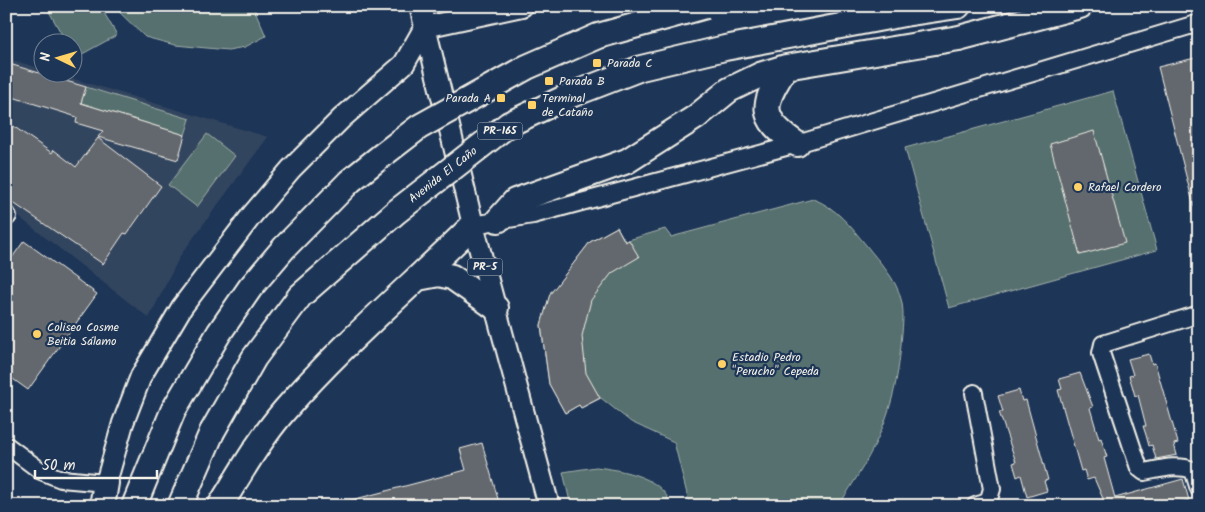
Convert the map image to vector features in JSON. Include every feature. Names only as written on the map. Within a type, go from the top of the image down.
[{"type":"highway","points":[[134,506],[172,411],[219,333],[250,288],[284,248],[331,201],[388,151],[419,127],[527,67],[598,36],[706,6]]},
{"type":"highway","name":"Avenida El Caño","points":[[180,506],[212,432],[254,358],[300,296],[396,212],[508,124],[571,95],[641,68],[725,48],[904,14],[958,6]]},
{"type":"highway","points":[[498,220],[515,201],[627,161],[696,117],[729,90],[760,75],[786,67],[959,38],[1080,6]]},
{"type":"highway","points":[[786,67],[768,96],[768,112],[780,132],[797,144]]},
{"type":"highway","points":[[220,506],[246,463],[282,413],[381,310],[418,278],[473,225]]},
{"type":"highway","points":[[418,278],[439,274],[452,277],[471,288],[496,308]]},
{"type":"main road","points":[[104,494],[123,423],[141,376],[182,307],[252,215],[291,169],[342,118],[404,64],[425,27],[522,6]]},
{"type":"main road","name":"PR-5","points":[[421,7],[473,225],[549,506]]},
{"type":"street","points":[[473,225],[533,215],[797,144],[1199,24]]},
{"type":"street","points":[[1199,314],[1103,344],[1101,353],[1139,468],[1144,472],[1176,466],[1192,470],[1199,488]]},
{"type":"street","points":[[974,394],[992,490],[988,502],[975,506]]},
{"type":"street","points":[[6,445],[41,471],[104,494]]},
{"type":"shaded area","points":[[6,58],[32,66],[32,82],[82,81],[268,137],[180,256],[149,318],[6,207]]},
{"type":"green space","points":[[46,6],[100,6],[117,35],[82,54],[82,32],[60,32]]},
{"type":"green space","points":[[113,6],[253,6],[266,36],[245,47],[228,50],[175,45],[145,37]]},
{"type":"green space","points":[[86,87],[190,119],[185,135],[81,103]]},
{"type":"green space","points":[[1113,91],[1157,250],[949,308],[905,148]]},
{"type":"green space","points":[[207,134],[235,156],[197,207],[168,185]]},
{"type":"green space","name":"Estadio Pedro \"Perucho\" Cepeda","points":[[813,199],[836,212],[855,231],[891,277],[899,291],[903,310],[901,345],[894,391],[882,429],[863,466],[839,505],[690,506],[674,442],[631,422],[601,398],[581,408],[579,405],[565,413],[549,384],[541,325],[551,291],[555,292],[558,284],[590,242],[617,227],[625,241],[665,229],[671,237]]},
{"type":"green space","points":[[596,467],[629,473],[651,482],[667,496],[671,506],[571,506],[563,472]]},
{"type":"building","points":[[1199,57],[1199,207],[1194,207],[1158,67]]},
{"type":"building","points":[[6,63],[32,71],[32,82],[69,82],[86,87],[81,103],[185,135],[178,160],[98,137],[103,131],[76,123],[77,117],[6,95]]},
{"type":"building","points":[[13,126],[52,153],[54,150],[76,167],[98,138],[161,186],[127,234],[124,233],[103,264],[6,198],[6,136]]},
{"type":"building","points":[[1094,131],[1125,243],[1080,255],[1050,144]]},
{"type":"building","points":[[617,227],[625,242],[629,240],[639,257],[612,273],[591,300],[582,336],[586,373],[600,398],[581,408],[579,405],[565,413],[549,384],[541,325],[550,294],[590,242]]},
{"type":"building","name":"Coliseo Cosme Beitia Sálamo","points":[[24,241],[97,294],[28,390],[6,374],[6,266]]},
{"type":"building","points":[[1149,354],[1152,364],[1155,363],[1178,443],[1174,444],[1177,455],[1156,459],[1152,445],[1149,446],[1143,426],[1146,426],[1138,395],[1135,396],[1129,376],[1133,375],[1128,359]]},
{"type":"building","points":[[1080,373],[1093,407],[1090,408],[1099,439],[1101,438],[1107,457],[1104,458],[1115,498],[1183,479],[1189,500],[1181,502],[1182,506],[1103,506],[1104,501],[1094,478],[1087,480],[1084,470],[1081,471],[1058,390],[1062,389],[1059,379]]},
{"type":"building","points":[[1019,390],[1022,401],[1026,400],[1048,480],[1044,481],[1047,491],[1027,497],[1021,475],[1017,477],[1013,463],[1016,462],[999,412],[1003,412],[998,396]]},
{"type":"building","points":[[482,443],[500,506],[349,506],[348,501],[466,470],[460,449]]},
{"type":"place","name":"Parada C","points":[[597,63]]},
{"type":"place","name":"Parada B","points":[[549,81]]},
{"type":"place","name":"Parada A","points":[[501,98]]},
{"type":"place","name":"Terminal de Cataño","points":[[532,105]]},
{"type":"place","name":"Rafael Cordero","points":[[1078,187]]},
{"type":"place","name":"Coliseo Cosme Beitia Sálamo","points":[[37,334]]},
{"type":"place","name":"Estadio Pedro \"Perucho\" Cepeda","points":[[722,364]]}]
